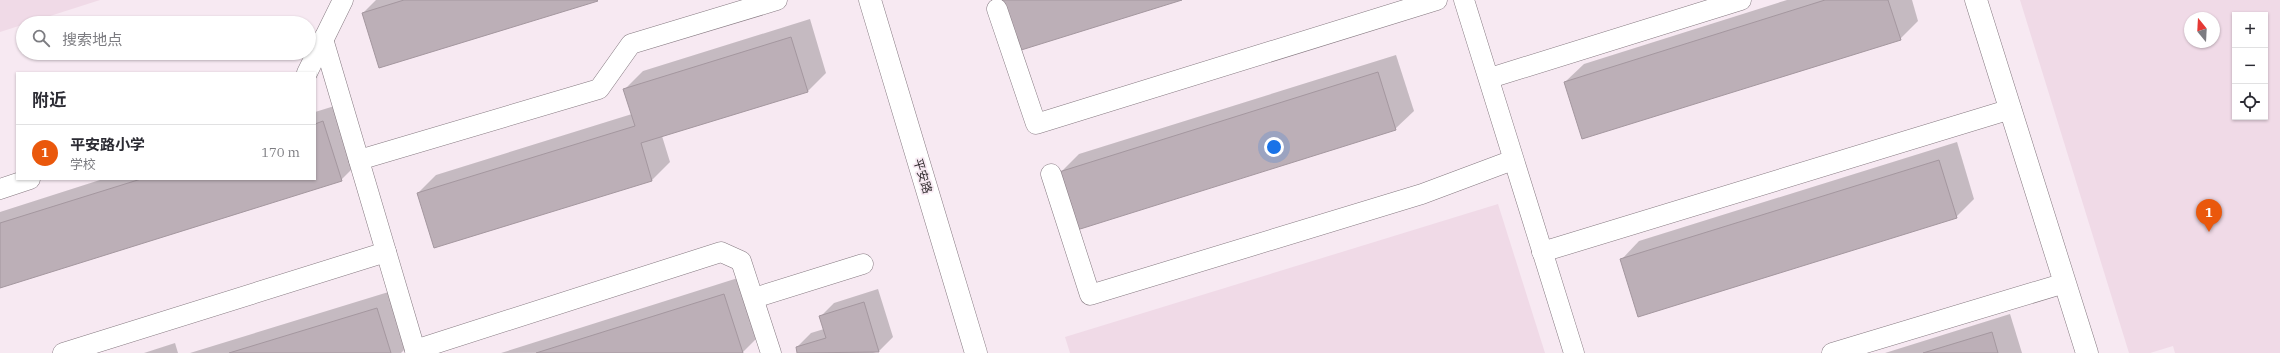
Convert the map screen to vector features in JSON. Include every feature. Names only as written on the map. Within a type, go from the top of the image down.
[{"type":"street","name":"平安路","points":[[870,0],[976,353]]},
{"type":"street","points":[[1976,0],[2087,353]]},
{"type":"lane","points":[[316,55],[343,0]]},
{"type":"lane","points":[[359,160],[599,89],[631,44],[777,0]]},
{"type":"lane","points":[[997,9],[1036,124],[1437,0]]},
{"type":"lane","points":[[1464,0],[1490,78],[1513,160],[1574,353]]},
{"type":"lane","points":[[1490,78],[1741,0]]},
{"type":"lane","points":[[324,39],[416,351],[721,252],[740,261],[754,298],[771,353]]},
{"type":"lane","points":[[308,72],[314,60]]},
{"type":"lane","points":[[1542,252],[2011,109]]},
{"type":"lane","points":[[1051,174],[1090,296],[1422,194],[1513,160]]},
{"type":"lane","points":[[0,189],[27,180]]},
{"type":"lane","points":[[63,353],[386,252]]},
{"type":"lane","points":[[754,298],[863,264]]},
{"type":"lane","points":[[1832,353],[2065,283]]},
{"type":"shaded area","points":[[0,0],[100,0],[50,16],[16,16],[16,27],[0,32]]},
{"type":"shaded area","points":[[2020,0],[2280,0],[2280,353],[2175,353],[2173,346],[2150,353],[2129,353]]},
{"type":"shaded area","points":[[1498,204],[1545,353],[1070,353],[1065,337]]},
{"type":"building","points":[[404,0],[598,1],[379,68],[362,13]]},
{"type":"building","points":[[1002,0],[1182,0],[1018,51]]},
{"type":"building","points":[[1825,0],[1888,0],[1901,40],[1582,139],[1564,82]]},
{"type":"building","points":[[791,37],[808,92],[641,143],[652,181],[434,248],[417,193],[635,126],[623,89]]},
{"type":"building","points":[[1378,72],[1396,130],[1077,230],[1059,172]]},
{"type":"building","points":[[323,121],[342,181],[0,288],[0,223],[138,180],[316,180],[316,124]]},
{"type":"building","points":[[1939,160],[1957,218],[1638,317],[1620,259]]},
{"type":"building","points":[[724,294],[743,353],[536,353]]},
{"type":"building","points":[[864,302],[879,352],[797,353],[796,347],[826,338],[819,316]]},
{"type":"building","points":[[377,308],[391,353],[229,353]]},
{"type":"building","points":[[1992,332],[1998,353],[1923,353]]},
{"type":"place","name":"平安路小学","points":[[2209,232]]}]
